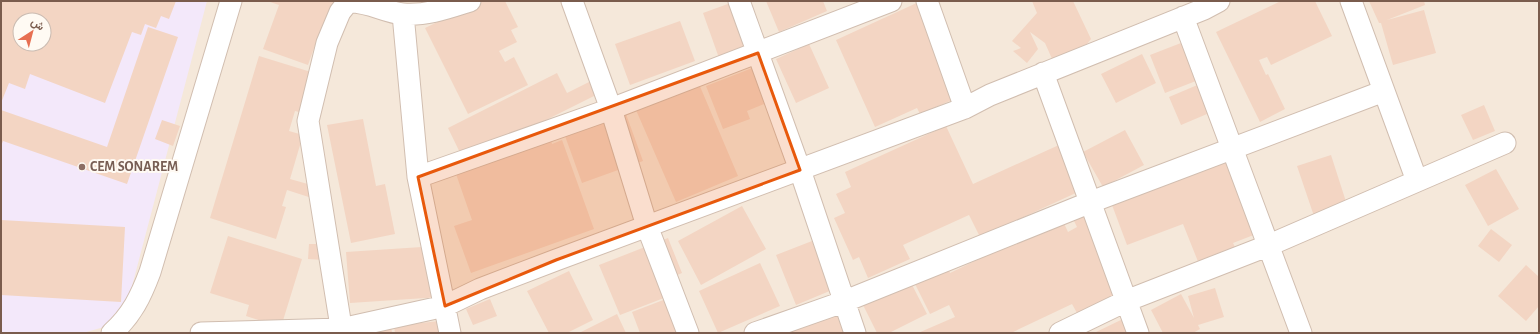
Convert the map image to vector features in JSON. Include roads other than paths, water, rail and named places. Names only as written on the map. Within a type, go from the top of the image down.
[{"type":"street","points":[[112,333],[122,324],[140,299],[150,272],[231,1]]},
{"type":"street","points":[[341,331],[308,120],[327,43],[340,12],[348,2],[361,2],[403,14],[433,13],[470,1]]},
{"type":"street","points":[[572,1],[611,109],[647,226],[688,333]]},
{"type":"street","points":[[740,1],[800,170],[843,302],[855,333]]},
{"type":"street","points":[[418,177],[611,109],[890,1]]},
{"type":"street","points":[[926,1],[965,108]]},
{"type":"street","points":[[201,333],[341,331],[445,306],[480,289],[965,108],[990,95],[1219,1]]},
{"type":"street","points":[[1352,1],[1418,181]]},
{"type":"street","points":[[403,14],[418,177],[450,333]]},
{"type":"street","points":[[1183,17],[1231,150],[1301,333]]},
{"type":"street","points":[[1043,73],[1138,333]]},
{"type":"street","points":[[755,333],[843,302],[1091,202],[1384,91]]},
{"type":"street","points":[[1060,333],[1126,301],[1267,246],[1504,143]]},
{"type":"place","name":"CEM SONAREM","points":[[82,167]]}]
